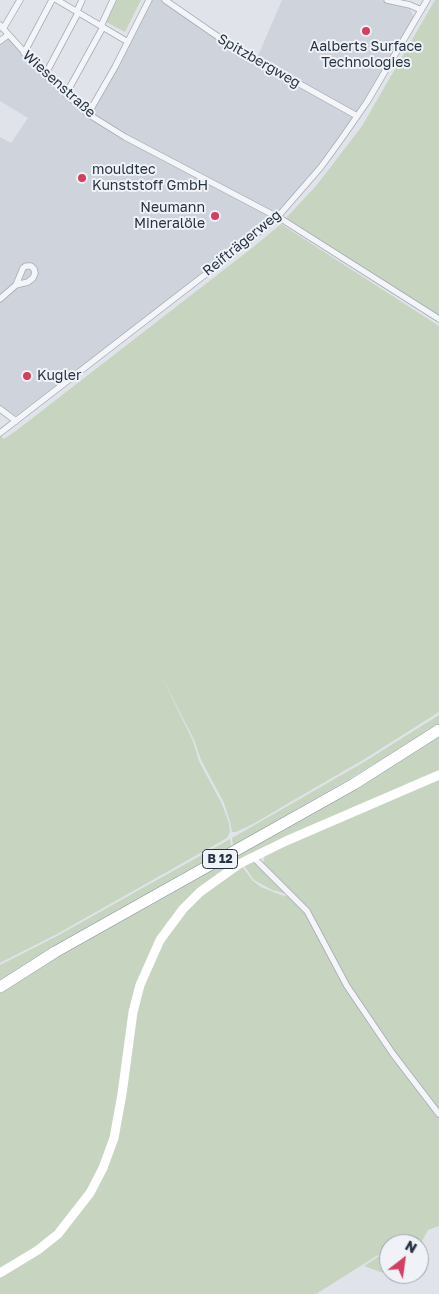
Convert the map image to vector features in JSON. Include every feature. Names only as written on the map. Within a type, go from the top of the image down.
[{"type":"highway","name":"B 12","points":[[0,986],[80,938],[354,784],[439,730]]},
{"type":"main road","points":[[0,1273],[38,1250],[58,1234],[90,1193],[103,1168],[114,1138],[133,1012],[140,985],[160,940],[183,909],[200,892],[224,873],[253,857],[439,775]]},
{"type":"street","points":[[2,27],[20,0]]},
{"type":"street","points":[[24,53],[52,0]]},
{"type":"street","points":[[57,0],[128,42]]},
{"type":"street","points":[[45,75],[78,12],[82,0]]},
{"type":"street","points":[[66,94],[102,26],[113,0]]},
{"type":"street","points":[[88,114],[128,42],[148,0]]},
{"type":"street","name":"Spitzbergweg","points":[[165,0],[230,45],[357,116]]},
{"type":"street","points":[[387,0],[414,6],[421,10]]},
{"type":"street","name":"Reifträgerweg","points":[[0,433],[280,218],[357,116],[427,0]]},
{"type":"street","name":"Wiesenstraße","points":[[2,27],[45,75],[88,114],[125,137],[280,218],[439,319]]},
{"type":"street","points":[[0,41],[8,35]]},
{"type":"street","points":[[0,299],[16,286]]},
{"type":"street","points":[[0,409],[16,422]]},
{"type":"street","points":[[253,857],[307,911],[347,986],[393,1054],[439,1114]]},
{"type":"shaded area","points":[[150,0],[165,0],[186,17],[257,58],[282,0],[381,0],[403,5],[410,9],[414,17],[356,114],[335,145],[276,214],[245,241],[14,417],[0,406],[0,137],[11,143],[28,118],[0,101],[0,44],[8,38],[53,85],[89,117]]},
{"type":"green space","points":[[117,0],[141,0],[125,32],[106,22]]},
{"type":"green space","points":[[435,0],[439,0],[439,316],[286,218],[316,186],[362,126]]},
{"type":"green space","points":[[281,224],[439,326],[439,712],[363,760],[255,823],[232,832],[224,803],[201,760],[194,740],[160,673],[193,741],[199,761],[222,804],[229,823],[230,832],[227,838],[57,934],[0,963],[0,437],[4,439],[17,430]]},
{"type":"green space","points":[[439,715],[439,725],[233,846],[232,838],[364,762]]},
{"type":"green space","points":[[439,736],[439,772],[239,860],[198,889],[181,906],[164,927],[151,949],[155,954],[169,930],[201,893],[241,865],[253,881],[261,887],[292,897],[294,895],[263,864],[265,854],[439,778],[439,1226],[428,1230],[426,1234],[379,1234],[379,1256],[316,1294],[0,1294],[0,992],[57,956],[182,887],[390,767]]},
{"type":"green space","points":[[230,839],[231,847],[52,948],[0,980],[0,965],[57,936]]},
{"type":"green space","points":[[251,861],[287,894],[272,890],[254,880],[243,864]]},
{"type":"green space","points":[[379,1256],[379,1271],[364,1266]]},
{"type":"place","name":"Aalberts Surface Technologies","points":[[366,31]]},
{"type":"place","name":"mouldtec Kunststoff GmbH","points":[[82,178]]},
{"type":"place","name":"Neumann Mineralöle","points":[[215,216]]},
{"type":"place","name":"Kugler","points":[[27,376]]}]
